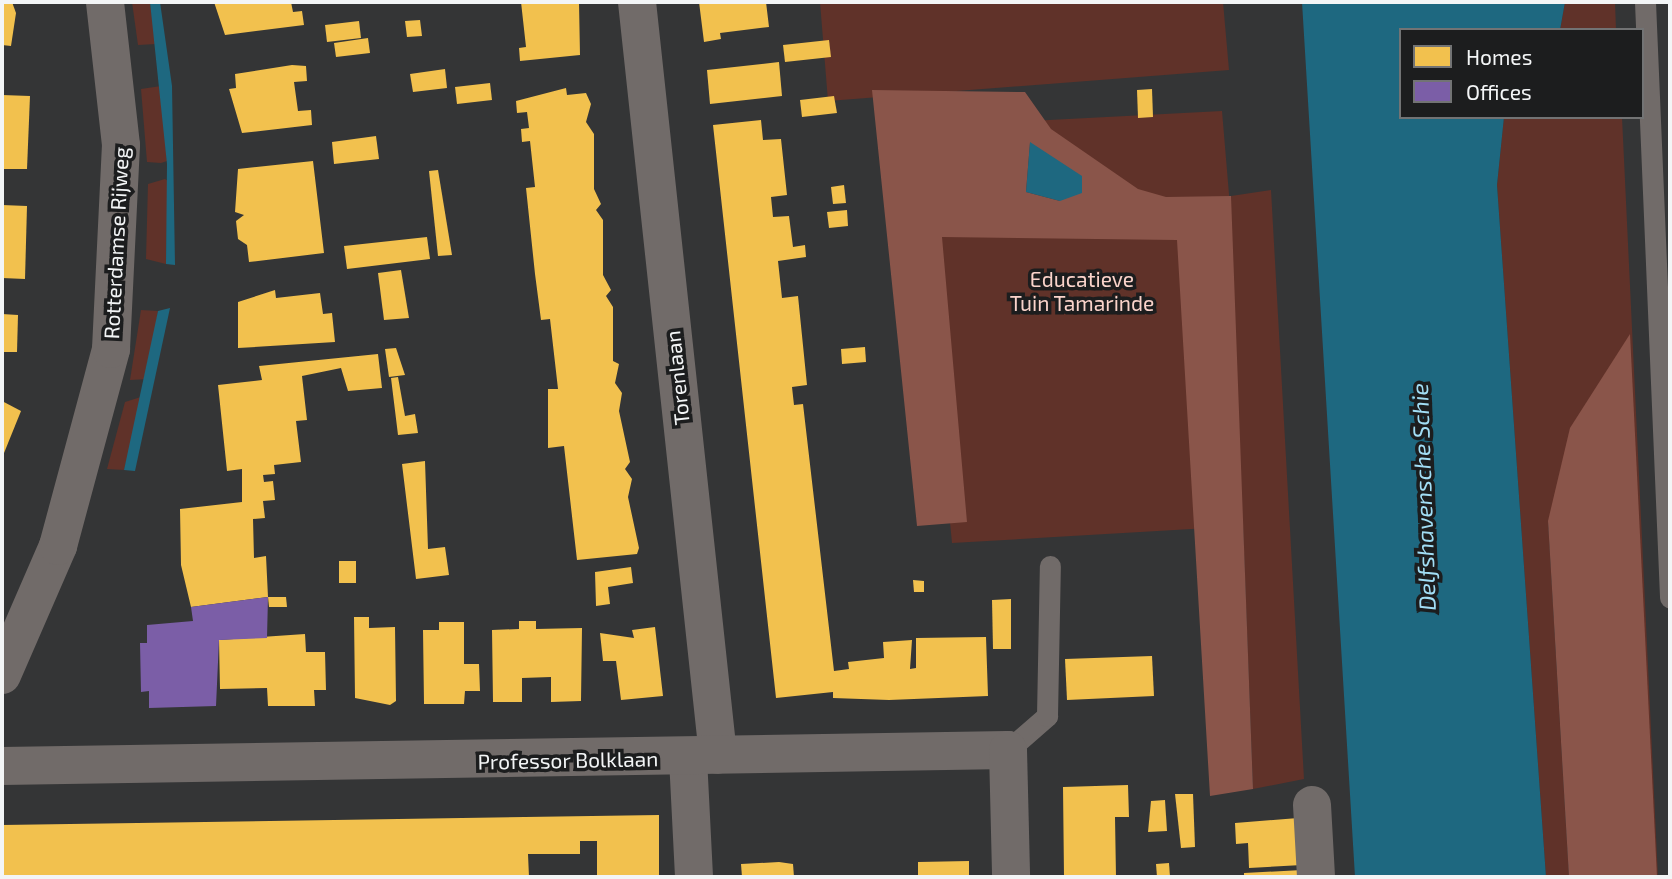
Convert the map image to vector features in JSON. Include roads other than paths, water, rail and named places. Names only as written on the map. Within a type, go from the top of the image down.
[{"type":"street","name":"Rotterdamse Rijweg","points":[[2,675],[58,546],[111,349],[121,145],[105,2]]},
{"type":"street","name":"Torenlaan","points":[[636,2],[703,756],[694,877]]},
{"type":"street","name":"Professor Bolklaan","points":[[2,766],[1008,750]]},
{"type":"street","points":[[1008,750],[1011,877]]},
{"type":"street","points":[[1312,805],[1316,877]]},
{"type":"lane","points":[[1645,2],[1667,348],[1670,597]]},
{"type":"lane","points":[[1008,750],[1047,716],[1050,566]]},
{"type":"water","points":[[150,2],[160,2],[172,86],[175,265],[166,264],[167,164]]},
{"type":"water","name":"Delfshavensche Schie","points":[[1302,2],[1565,2],[1560,28],[1399,28],[1399,119],[1504,119],[1497,185],[1546,877],[1355,877]]},
{"type":"water","points":[[1030,142],[1082,176],[1082,193],[1060,201],[1026,192]]},
{"type":"water","points":[[170,308],[135,471],[124,470],[158,311]]},
{"type":"park label","name":"Educatieve Tuin Tamarinde","points":[[1082,291]]}]
